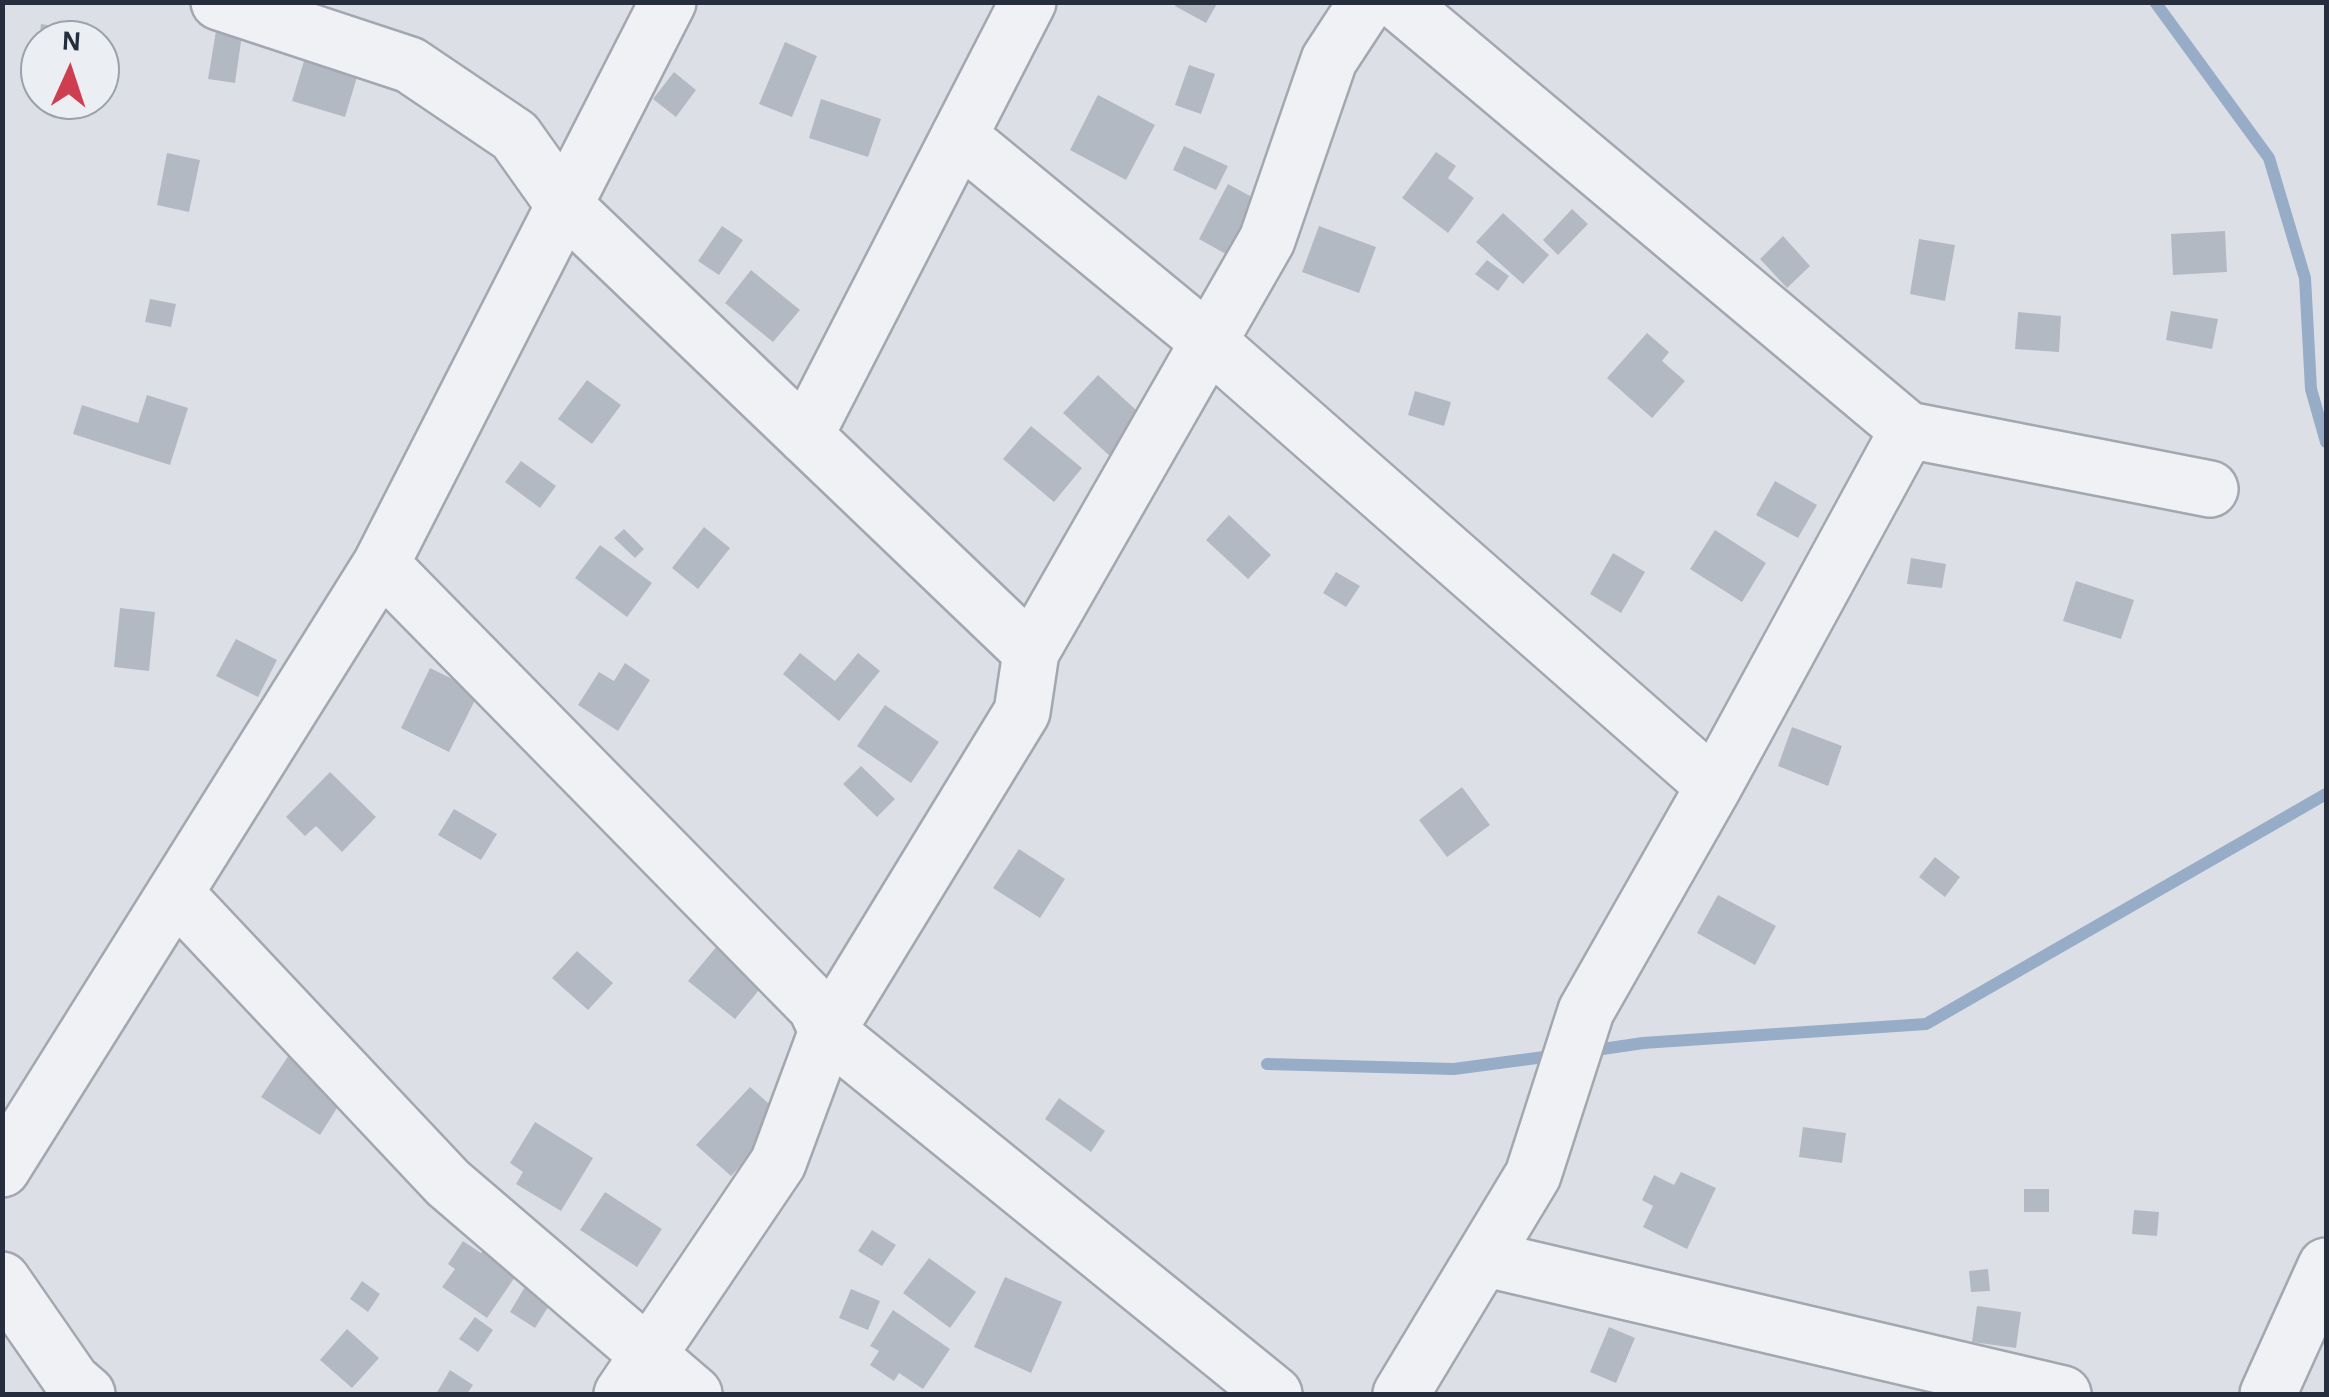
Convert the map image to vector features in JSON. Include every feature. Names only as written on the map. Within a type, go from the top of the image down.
[{"type":"street","points":[[219,2],[410,65],[515,136],[564,206],[1032,652]]},
{"type":"street","points":[[2,1169],[381,564],[668,2]]},
{"type":"street","points":[[805,436],[1028,2]]},
{"type":"street","points":[[636,1374],[778,1163],[827,1031],[1022,712],[1032,652],[1268,240],[1329,60],[1367,2]]},
{"type":"street","points":[[1398,2],[1908,430],[2210,489]]},
{"type":"street","points":[[959,136],[1209,342],[1714,786]]},
{"type":"street","points":[[1401,1394],[1533,1174],[1586,1011],[1908,430]]},
{"type":"street","points":[[381,564],[816,1007],[827,1031],[1274,1394]]},
{"type":"street","points":[[175,893],[448,1183],[636,1374],[694,1394]]},
{"type":"street","points":[[1483,1258],[2063,1394]]},
{"type":"street","points":[[2268,1394],[2326,1266]]},
{"type":"street","points":[[2,1280],[72,1381],[88,1394]]},
{"type":"building","points":[[1177,2],[1218,2],[1206,23],[1175,6]]},
{"type":"building","points":[[216,31],[242,35],[235,83],[208,79]]},
{"type":"building","points":[[785,42],[817,56],[792,117],[759,104]]},
{"type":"building","points":[[304,61],[357,77],[345,117],[292,101]]},
{"type":"building","points":[[1189,65],[1215,74],[1201,114],[1175,105]]},
{"type":"building","points":[[674,72],[696,90],[676,117],[653,99]]},
{"type":"building","points":[[1098,95],[1155,125],[1126,180],[1070,150]]},
{"type":"building","points":[[821,99],[881,119],[868,157],[809,138]]},
{"type":"building","points":[[1184,146],[1228,166],[1216,190],[1173,170]]},
{"type":"building","points":[[1436,152],[1456,166],[1448,178],[1474,198],[1448,233],[1402,198]]},
{"type":"building","points":[[167,153],[200,160],[189,212],[157,205]]},
{"type":"building","points":[[1228,184],[1263,203],[1233,258],[1199,239]]},
{"type":"building","points":[[1572,209],[1588,224],[1558,255],[1543,240]]},
{"type":"building","points":[[1503,213],[1549,255],[1523,284],[1476,242]]},
{"type":"building","points":[[722,226],[743,240],[719,275],[698,261]]},
{"type":"building","points":[[1319,226],[1376,247],[1359,293],[1302,272]]},
{"type":"building","points":[[2225,231],[2227,272],[2173,275],[2171,234]]},
{"type":"building","points":[[1783,236],[1810,266],[1787,288],[1760,259]]},
{"type":"building","points":[[1919,239],[1955,245],[1945,301],[1910,294]]},
{"type":"building","points":[[1487,260],[1509,276],[1498,291],[1475,274]]},
{"type":"building","points":[[751,270],[800,310],[773,342],[725,303]]},
{"type":"building","points":[[150,299],[176,304],[171,327],[145,322]]},
{"type":"building","points":[[2171,311],[2218,319],[2212,349],[2166,340]]},
{"type":"building","points":[[2018,312],[2061,316],[2059,352],[2015,349]]},
{"type":"building","points":[[1647,333],[1669,352],[1662,361],[1685,381],[1652,418],[1607,378]]},
{"type":"building","points":[[1098,375],[1148,421],[1113,459],[1063,413]]},
{"type":"building","points":[[587,380],[621,405],[592,444],[558,419]]},
{"type":"building","points":[[1415,391],[1451,402],[1444,426],[1408,415]]},
{"type":"building","points":[[147,395],[188,408],[170,465],[73,434],[82,405],[138,423]]},
{"type":"building","points":[[1031,426],[1082,468],[1054,502],[1003,459]]},
{"type":"building","points":[[521,461],[556,486],[540,508],[505,482]]},
{"type":"building","points":[[1775,481],[1817,505],[1798,538],[1756,515]]},
{"type":"building","points":[[1229,515],[1271,555],[1248,579],[1206,540]]},
{"type":"building","points":[[704,527],[730,548],[698,589],[672,568]]},
{"type":"building","points":[[624,529],[644,549],[635,558],[614,538]]},
{"type":"building","points":[[1715,530],[1766,563],[1742,602],[1690,569]]},
{"type":"building","points":[[600,545],[652,583],[627,617],[575,578]]},
{"type":"building","points":[[1613,553],[1645,572],[1621,613],[1590,594]]},
{"type":"building","points":[[1911,558],[1946,564],[1942,588],[1907,584]]},
{"type":"building","points":[[1336,572],[1360,586],[1346,607],[1323,593]]},
{"type":"building","points":[[2076,581],[2134,600],[2121,639],[2063,621]]},
{"type":"building","points":[[120,608],[155,612],[149,671],[114,667]]},
{"type":"building","points":[[236,639],[277,660],[258,697],[216,676]]},
{"type":"building","points":[[800,653],[835,681],[858,653],[880,671],[839,721],[783,674]]},
{"type":"building","points":[[625,663],[650,680],[618,731],[578,705],[599,672],[614,681]]},
{"type":"building","points":[[430,668],[479,692],[449,752],[401,728]]},
{"type":"building","points":[[885,705],[939,742],[911,783],[857,746]]},
{"type":"building","points":[[1792,727],[1842,746],[1828,786],[1778,766]]},
{"type":"building","points":[[861,766],[895,799],[877,817],[843,784]]},
{"type":"building","points":[[330,772],[376,817],[342,852],[316,826],[305,836],[286,817]]},
{"type":"building","points":[[1462,787],[1490,825],[1447,857],[1419,820]]},
{"type":"building","points":[[454,809],[497,834],[481,860],[438,835]]},
{"type":"building","points":[[1019,849],[1065,879],[1040,918],[993,888]]},
{"type":"building","points":[[1935,857],[1960,877],[1945,897],[1919,877]]},
{"type":"building","points":[[1718,895],[1776,926],[1755,965],[1697,933]]},
{"type":"building","points":[[717,946],[764,984],[735,1019],[688,981]]},
{"type":"building","points":[[577,951],[613,983],[588,1010],[552,978]]},
{"type":"building","points":[[291,1052],[349,1089],[320,1135],[261,1097]]},
{"type":"building","points":[[750,1087],[785,1118],[731,1176],[696,1145]]},
{"type":"building","points":[[1059,1098],[1105,1131],[1091,1152],[1045,1119]]},
{"type":"building","points":[[535,1122],[593,1158],[561,1211],[516,1184],[523,1172],[510,1163]]},
{"type":"building","points":[[1803,1127],[1846,1133],[1842,1163],[1799,1157]]},
{"type":"building","points":[[1681,1172],[1716,1188],[1687,1249],[1643,1227],[1653,1206],[1642,1200],[1654,1175],[1674,1185]]},
{"type":"building","points":[[2024,1189],[2049,1189],[2049,1212],[2024,1212]]},
{"type":"building","points":[[605,1192],[662,1229],[637,1267],[580,1230]]},
{"type":"building","points":[[2134,1210],[2159,1212],[2157,1236],[2132,1234]]},
{"type":"building","points":[[872,1230],[896,1245],[882,1266],[858,1251]]},
{"type":"building","points":[[497,1231],[530,1255],[487,1318],[442,1287],[455,1269],[448,1264],[463,1241],[481,1253]]},
{"type":"building","points":[[929,1258],[976,1292],[950,1328],[903,1293]]},
{"type":"building","points":[[1988,1269],[1990,1291],[1971,1292],[1969,1271]]},
{"type":"building","points":[[1005,1277],[1062,1302],[1031,1373],[974,1347]]},
{"type":"building","points":[[529,1280],[555,1296],[535,1328],[510,1312]]},
{"type":"building","points":[[362,1281],[380,1294],[368,1312],[350,1299]]},
{"type":"building","points":[[851,1289],[880,1301],[868,1330],[839,1318]]},
{"type":"building","points":[[1977,1306],[2021,1312],[2016,1348],[1972,1342]]},
{"type":"building","points":[[893,1310],[950,1349],[923,1389],[899,1373],[894,1381],[870,1365],[879,1351],[870,1346]]},
{"type":"building","points":[[475,1317],[493,1330],[478,1352],[459,1339]]},
{"type":"building","points":[[1609,1327],[1635,1338],[1616,1383],[1590,1372]]},
{"type":"building","points":[[347,1329],[379,1358],[352,1388],[320,1360]]},
{"type":"building","points":[[450,1370],[473,1385],[467,1394],[436,1394]]},
{"type":"waterway","points":[[2155,2],[2269,158],[2305,278],[2311,389],[2326,442]]},
{"type":"waterway","points":[[1589,1051],[1643,1043],[1926,1024],[2326,794]]},
{"type":"waterway","points":[[1267,1064],[1454,1069],[1559,1055]]}]
